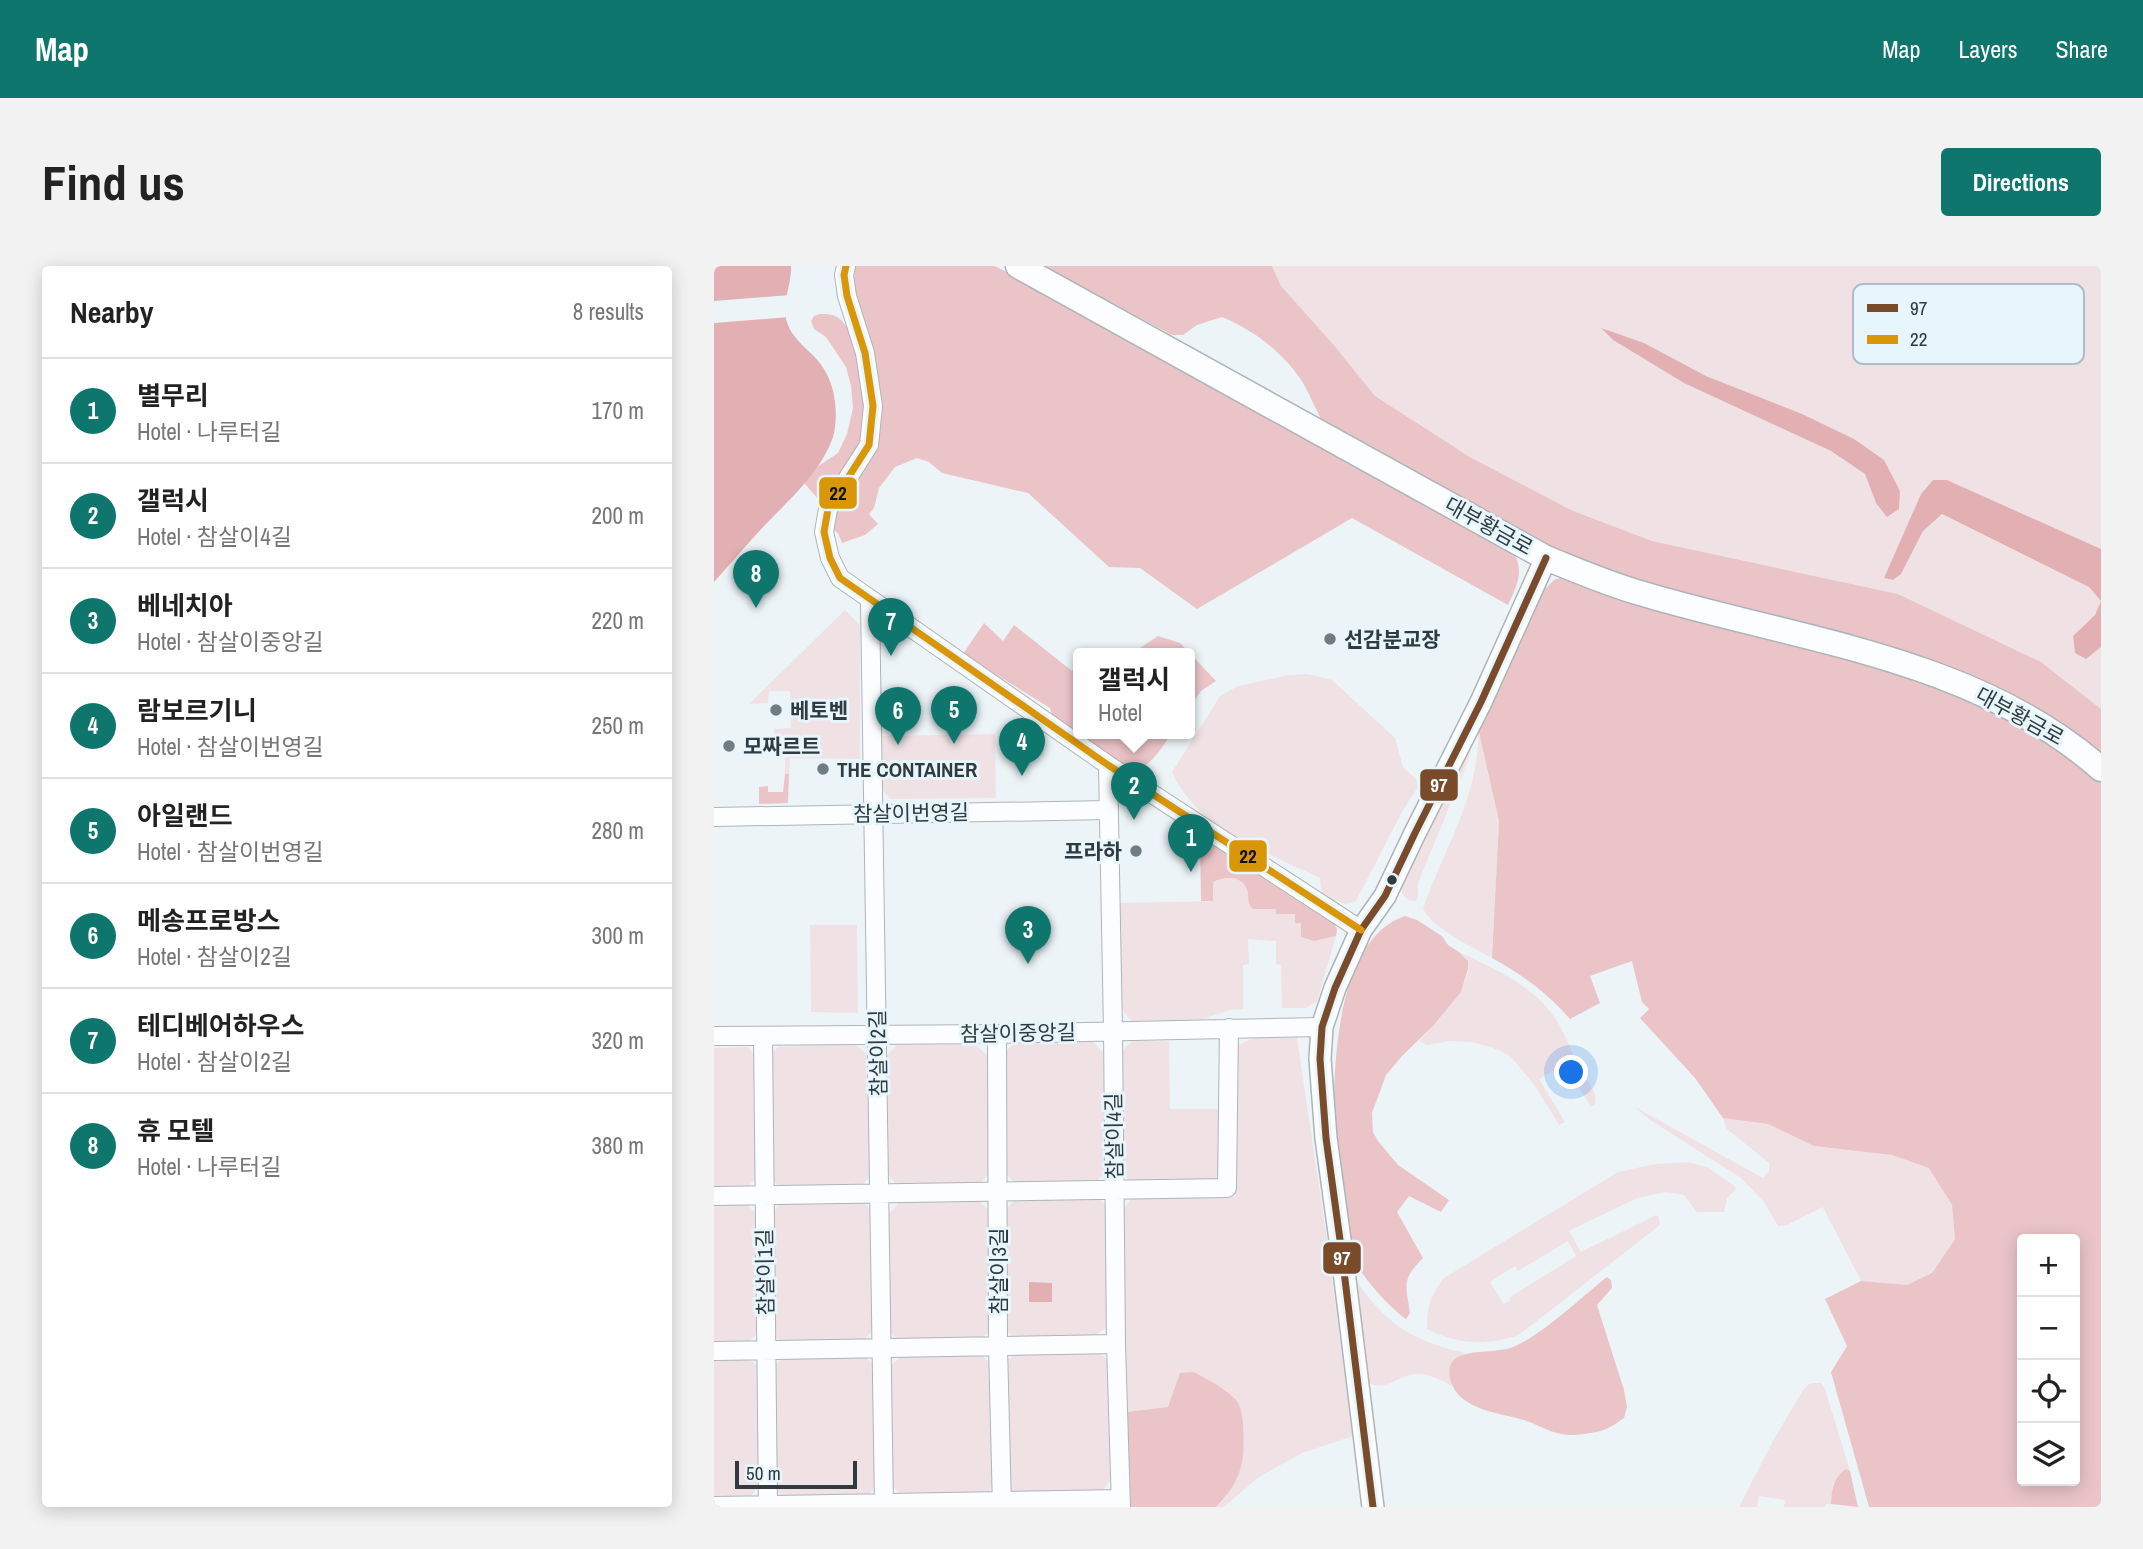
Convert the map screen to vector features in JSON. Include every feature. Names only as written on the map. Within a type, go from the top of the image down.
[{"type":"main road","name":"대부황금로","points":[[1018,266],[1545,558],[1639,593],[1830,643],[1976,690],[2059,736],[2101,769]]},
{"type":"street","points":[[846,266],[844,275],[847,296],[865,353],[873,406],[869,445],[828,509],[824,532],[830,558],[840,578],[1108,765],[1361,930]]},
{"type":"street","points":[[1373,1507],[1326,1138],[1320,1059],[1322,1027],[1335,989],[1361,930],[1385,896],[1481,702],[1545,558]]},
{"type":"street","name":"참살이2길","points":[[870,600],[884,1505]]},
{"type":"street","name":"참살이4길","points":[[1108,765],[1115,1345],[1121,1503]]},
{"type":"street","name":"참살이번영길","points":[[714,817],[1108,810]]},
{"type":"street","name":"참살이중앙길","points":[[714,1036],[997,1034],[1322,1027]]},
{"type":"street","points":[[714,1196],[1227,1188],[1229,1028]]},
{"type":"street","name":"참살이3길","points":[[997,1034],[998,1346],[1002,1505]]},
{"type":"street","name":"참살이1길","points":[[763,1036],[768,1506]]},
{"type":"street","points":[[714,1351],[1115,1345]]},
{"type":"street","points":[[714,1506],[1121,1503]]},
{"type":"shaded area","points":[[714,266],[791,266],[785,306],[786,319],[794,336],[824,369],[835,399],[836,415],[833,437],[821,462],[794,496],[714,582]]},
{"type":"shaded area","points":[[855,266],[995,266],[1076,307],[1508,544],[1517,560],[1519,575],[1508,605],[1352,518],[1197,609],[1140,568],[1109,567],[1028,493],[942,473],[929,462],[917,458],[895,467],[879,488],[874,508],[869,514],[878,524],[865,535],[842,543],[838,533],[832,529],[833,510],[873,449],[853,294]]},
{"type":"shaded area","points":[[1042,266],[1272,266],[1281,286],[1375,396],[1470,457],[1571,510],[1652,541],[1898,594],[2041,662],[2101,709],[2101,758],[2041,714],[1657,591],[1562,554],[1323,423],[1296,372],[1268,344],[1246,329],[1222,317],[1197,325],[1183,335],[1172,335]]},
{"type":"shaded area","points":[[1272,266],[2101,266],[2101,549],[1947,480],[1933,480],[1921,494],[1884,578],[1893,580],[1901,574],[1923,531],[1942,514],[2089,587],[2101,601],[2095,615],[2073,636],[2075,653],[2086,658],[2101,647],[2101,709],[2041,662],[1898,594],[1652,541],[1571,510],[1470,457],[1375,396],[1281,286]],"holes":[[[1602,330],[1644,343],[1706,376],[1802,414],[1891,476],[1900,491],[1876,503],[1865,474],[1831,451],[1684,383],[1613,340]]]},
{"type":"shaded area","points":[[820,314],[840,319],[853,340],[861,373],[864,422],[856,451],[846,469],[820,501],[804,483],[814,469],[838,453],[847,434],[853,408],[846,367],[826,337],[814,329],[811,321],[814,316]]},
{"type":"shaded area","points":[[1601,328],[1644,343],[1706,376],[1802,414],[1854,439],[1884,460],[1900,491],[1899,509],[1887,517],[1876,503],[1865,474],[1831,451],[1684,383],[1613,340]]},
{"type":"shaded area","points":[[1933,480],[1947,480],[2101,549],[2101,601],[2089,587],[1942,514],[1923,531],[1901,574],[1893,580],[1884,578],[1921,494]]},
{"type":"shaded area","points":[[1568,575],[1933,682],[2023,723],[2101,778],[2101,1507],[1869,1507],[1831,1372],[1847,1346],[1825,1299],[1861,1281],[1907,1285],[1932,1273],[1955,1239],[1952,1205],[1929,1168],[1892,1155],[1814,1146],[1768,1124],[1723,1118],[1695,1078],[1640,1018],[1649,1009],[1642,1002],[1632,961],[1590,976],[1600,1003],[1570,1019],[1534,985],[1492,958],[1499,821],[1478,728],[1542,592],[1554,580]]},
{"type":"shaded area","points":[[2101,601],[2101,647],[2086,659],[2075,653],[2073,636],[2095,615]]},
{"type":"shaded area","points":[[845,610],[859,624],[860,631],[860,759],[790,758],[789,774],[785,774],[785,746],[774,745],[774,729],[791,728],[790,691],[769,691],[768,703],[749,704]]},
{"type":"shaded area","points":[[984,623],[1003,641],[1014,625],[1073,670],[1073,736],[1054,723],[1050,708],[963,654]]},
{"type":"shaded area","points":[[1158,636],[1180,643],[1185,648],[1140,648]]},
{"type":"shaded area","points":[[1195,659],[1216,681],[1201,691],[1195,700]]},
{"type":"shaded area","points":[[1307,674],[1332,680],[1395,738],[1403,767],[1416,779],[1418,787],[1402,812],[1356,901],[1346,904],[1325,898],[1320,878],[1257,849],[1215,823],[1197,808],[1172,772],[1220,696],[1238,686]]},
{"type":"shaded area","points":[[1478,728],[1499,821],[1492,958],[1443,929],[1423,908],[1467,798],[1474,775]]},
{"type":"shaded area","points":[[995,734],[996,798],[890,799],[882,789],[881,736]]},
{"type":"shaded area","points":[[1078,739],[1168,739],[1148,763],[1128,773]]},
{"type":"shaded area","points":[[1469,750],[1464,771],[1418,883],[1418,897],[1416,901],[1409,900],[1402,894],[1402,886]]},
{"type":"shaded area","points":[[785,774],[789,774],[788,803],[759,804],[759,787],[768,786],[768,792],[783,792]]},
{"type":"shaded area","points":[[1200,837],[1334,923],[1336,936],[1314,941],[1301,937],[1301,923],[1295,923],[1295,914],[1276,914],[1276,909],[1253,909],[1246,887],[1234,878],[1213,882],[1213,901],[1201,901]]},
{"type":"shaded area","points":[[1213,845],[1334,923],[1336,936],[1317,1001],[1306,1008],[1282,1008],[1281,965],[1276,964],[1276,941],[1248,939],[1249,964],[1243,965],[1243,1009],[1229,1010],[1198,1021],[1132,1022],[1121,1008],[1119,903],[1213,901]]},
{"type":"shaded area","points":[[1405,916],[1417,920],[1442,936],[1448,945],[1468,961],[1461,992],[1386,1075],[1372,1113],[1373,1132],[1398,1165],[1449,1200],[1441,1212],[1409,1196],[1397,1212],[1423,1258],[1408,1278],[1410,1313],[1406,1319],[1372,1285],[1350,1254],[1344,1227],[1334,1138],[1337,1047],[1351,980],[1363,952],[1381,930]]},
{"type":"shaded area","points":[[810,925],[857,925],[858,1013],[811,1012]]},
{"type":"shaded area","points":[[1459,952],[1526,988],[1548,1009],[1595,1094],[1595,1105],[1591,1107],[1564,1064],[1539,1079],[1565,1122],[1559,1125],[1533,1083],[1510,1056],[1471,1042],[1451,1041],[1427,1045],[1419,1041],[1452,1003],[1466,980],[1467,961]]},
{"type":"shaded area","points":[[1254,1038],[1297,1038],[1353,1436],[1302,1453],[1259,1477],[1224,1507],[1216,1507],[1226,1496],[1237,1401],[1194,1372],[1168,1407],[1126,1412],[1123,1209],[1131,1199],[1235,1197],[1237,1107],[1234,1052],[1238,1045]]},
{"type":"shaded area","points":[[1092,1041],[1103,1052],[1106,1172],[1095,1182],[1015,1183],[1006,1174],[1004,1053],[1013,1044]]},
{"type":"shaded area","points":[[1132,1041],[1169,1041],[1170,1109],[1223,1109],[1224,1169],[1214,1181],[1132,1183],[1121,1171],[1120,1053]]},
{"type":"shaded area","points":[[975,1044],[988,1056],[989,1173],[979,1185],[897,1185],[888,1175],[886,1056],[897,1045]]},
{"type":"shaded area","points":[[856,1045],[867,1054],[872,1174],[861,1186],[779,1187],[770,1176],[768,1057],[778,1047]]},
{"type":"shaded area","points":[[748,1047],[756,1058],[756,1178],[745,1189],[714,1189],[714,1048]]},
{"type":"shaded area","points":[[1635,1107],[1763,1178],[1769,1171],[1769,1163],[1726,1128],[1723,1118],[1768,1124],[1814,1146],[1892,1155],[1930,1168],[1952,1205],[1955,1239],[1932,1273],[1907,1285],[1861,1281],[1823,1207],[1787,1225],[1778,1226],[1764,1202],[1741,1178],[1650,1120]]},
{"type":"shaded area","points":[[1688,1162],[1707,1167],[1737,1188],[1727,1198],[1724,1212],[1697,1212],[1684,1195],[1666,1192],[1637,1198],[1569,1231],[1581,1252],[1656,1215],[1660,1225],[1519,1335],[1495,1341],[1473,1342],[1451,1338],[1427,1329],[1430,1302],[1444,1278],[1618,1172],[1655,1164]],"holes":[[[1568,1241],[1576,1256],[1510,1297],[1504,1304],[1490,1282],[1515,1266],[1518,1271]]]},
{"type":"shaded area","points":[[1098,1198],[1107,1206],[1106,1328],[1093,1337],[1015,1340],[1006,1329],[1004,1211],[1015,1200]]},
{"type":"shaded area","points":[[744,1201],[756,1214],[757,1334],[744,1345],[714,1345],[714,1202]]},
{"type":"shaded area","points":[[861,1201],[874,1212],[872,1331],[865,1339],[782,1343],[772,1332],[771,1214],[781,1203]]},
{"type":"shaded area","points":[[979,1201],[991,1212],[990,1331],[978,1340],[899,1341],[890,1332],[889,1214],[899,1203]]},
{"type":"shaded area","points":[[1607,1277],[1611,1280],[1612,1288],[1597,1305],[1624,1390],[1627,1407],[1624,1418],[1597,1432],[1569,1435],[1482,1409],[1463,1399],[1456,1391],[1449,1372],[1452,1362],[1457,1358],[1471,1353],[1506,1349],[1525,1341],[1549,1325]]},
{"type":"shaded area","points":[[1354,1278],[1377,1307],[1401,1328],[1429,1342],[1465,1353],[1456,1359],[1452,1367],[1452,1386],[1437,1378],[1420,1374],[1409,1375],[1383,1385],[1366,1381]]},
{"type":"shaded area","points":[[1029,1282],[1052,1283],[1052,1302],[1029,1302]]},
{"type":"shaded area","points":[[1099,1353],[1109,1361],[1110,1481],[1101,1492],[1016,1495],[1007,1484],[1004,1364],[1014,1354]]},
{"type":"shaded area","points":[[980,1354],[991,1364],[996,1483],[985,1496],[902,1496],[891,1484],[890,1366],[901,1357]]},
{"type":"shaded area","points":[[747,1357],[757,1366],[758,1487],[749,1499],[714,1498],[714,1358]]},
{"type":"shaded area","points":[[865,1357],[875,1366],[876,1485],[867,1497],[783,1498],[773,1488],[772,1368],[783,1358]]},
{"type":"shaded area","points":[[1194,1372],[1227,1392],[1239,1405],[1243,1419],[1243,1450],[1236,1479],[1216,1507],[1131,1507],[1126,1412],[1168,1407],[1180,1373]]},
{"type":"shaded area","points":[[1814,1383],[1821,1383],[1825,1389],[1850,1471],[1846,1469],[1833,1484],[1831,1504],[1826,1504],[1825,1507],[1784,1507],[1785,1500],[1759,1496],[1757,1507],[1739,1507],[1803,1390]]},
{"type":"shaded area","points":[[1846,1469],[1850,1471],[1858,1507],[1831,1504],[1834,1484]]},
{"type":"pier","points":[[790,295],[789,317],[714,323],[714,301]]},
{"type":"transit line","name":"22","points":[[846,266],[844,275],[847,296],[865,353],[873,406],[869,445],[828,509],[824,532],[830,558],[840,578],[1108,765],[1361,930]]},
{"type":"transit line","name":"97","points":[[1373,1507],[1326,1138],[1320,1059],[1322,1027],[1335,988],[1361,930],[1385,896],[1481,702],[1546,558]]},
{"type":"place","name":"휴 모텔","points":[[756,608]]},
{"type":"place","name":"선감분교장","points":[[1330,639]]},
{"type":"place","name":"테디베어하우스","points":[[891,656]]},
{"type":"place","name":"베토벤","points":[[776,710]]},
{"type":"place","name":"아일랜드","points":[[954,744]]},
{"type":"place","name":"메송프로방스","points":[[898,745]]},
{"type":"place","name":"모짜르트","points":[[729,746]]},
{"type":"place","name":"THE CONTAINER","points":[[823,769]]},
{"type":"place","name":"람보르기니","points":[[1022,776]]},
{"type":"place","name":"갤럭시","points":[[1134,820]]},
{"type":"place","name":"프라하","points":[[1136,851]]},
{"type":"place","name":"별무리","points":[[1191,872]]},
{"type":"place","name":"베네치아","points":[[1028,964]]}]
